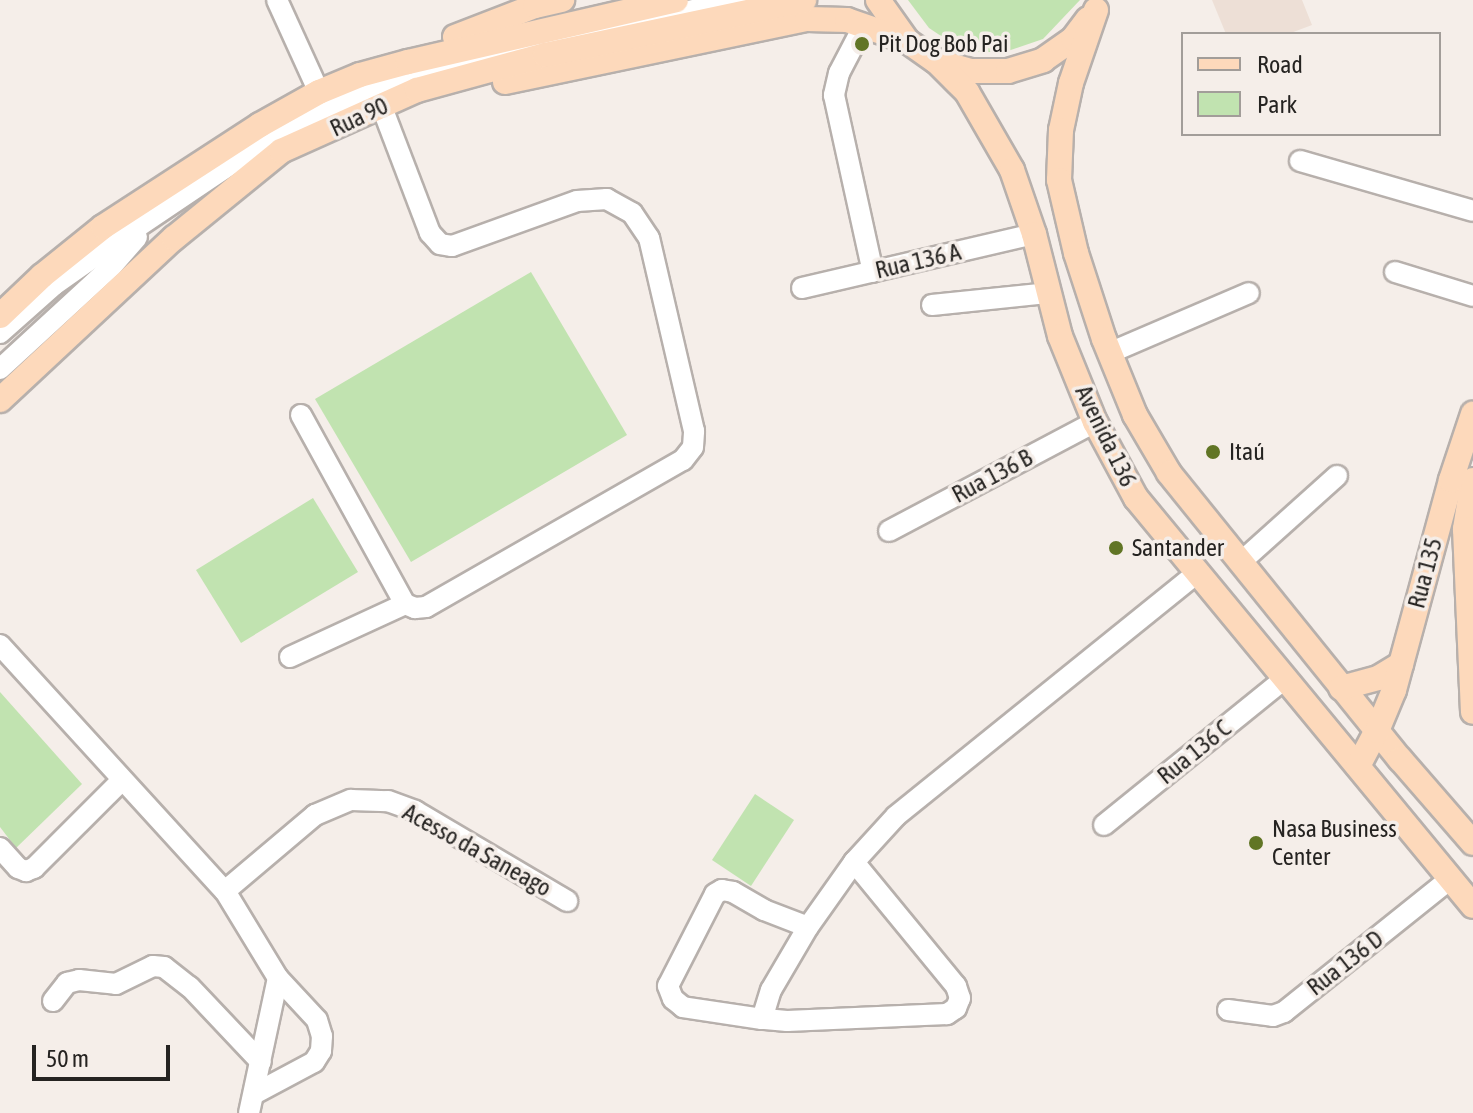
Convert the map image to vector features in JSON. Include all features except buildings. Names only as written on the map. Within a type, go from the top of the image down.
[{"type":"main road","points":[[360,75],[535,6],[562,0]]},
{"type":"main road","name":"Rua 90","points":[[0,316],[42,276],[103,227],[260,125],[319,92],[360,75],[545,28],[676,0]]},
{"type":"main road","name":"Rua 90","points":[[0,400],[174,238],[281,151],[417,90],[545,55],[804,0]]},
{"type":"main road","points":[[344,125],[505,82],[807,19],[847,20],[874,11],[907,41],[936,61],[972,71],[1008,71],[1043,60],[1073,39],[1098,5]]},
{"type":"main road","name":"Avenida 136","points":[[1098,5],[1071,83],[1061,130],[1059,180],[1076,253],[1109,353],[1135,415],[1169,473],[1341,688],[1473,843]]},
{"type":"main road","name":"Avenida 136","points":[[936,61],[967,92],[1012,170],[1034,234],[1060,336],[1095,422],[1136,498],[1420,840],[1462,881],[1473,906]]},
{"type":"main road","name":"Rua 135","points":[[1377,731],[1401,664],[1451,480],[1473,414]]},
{"type":"main road","name":"Rua 135","points":[[1473,480],[1465,529],[1473,712]]},
{"type":"main road","points":[[1341,688],[1369,682],[1401,664]]},
{"type":"main road","points":[[1358,766],[1377,731]]},
{"type":"street","points":[[277,0],[319,92]]},
{"type":"street","points":[[0,333],[54,285],[271,137],[321,110],[411,78],[536,44],[739,0]]},
{"type":"street","points":[[873,272],[834,95],[839,73],[874,11]]},
{"type":"street","points":[[301,415],[405,604],[415,608],[426,607],[683,460],[693,447],[694,431],[649,238],[632,213],[607,199],[577,201],[452,246],[440,244],[430,233],[385,115]]},
{"type":"street","points":[[1300,161],[1473,211]]},
{"type":"street","points":[[0,369],[112,266],[150,222]]},
{"type":"street","name":"Rua 136 A","points":[[802,288],[1034,234]]},
{"type":"street","points":[[1395,272],[1473,296]]},
{"type":"street","points":[[932,305],[1049,293]]},
{"type":"street","points":[[1109,353],[1249,293]]},
{"type":"street","name":"Rua 136 B","points":[[889,531],[1095,422]]},
{"type":"street","points":[[1241,562],[1337,476]]},
{"type":"street","points":[[762,1019],[784,966],[808,927],[854,862],[896,816],[1198,572]]},
{"type":"street","points":[[290,657],[405,604]]},
{"type":"street","points":[[0,645],[225,891],[278,978],[317,1020],[321,1051],[314,1062],[252,1104]]},
{"type":"street","name":"Rua 136 C","points":[[1104,825],[1284,679]]},
{"type":"street","points":[[0,848],[18,868],[26,871],[34,868],[122,780]]},
{"type":"street","name":"Acesso da Saneago","points":[[225,891],[315,815],[351,800],[388,801],[415,811],[567,901]]},
{"type":"street","points":[[808,927],[764,910],[733,892],[722,890],[715,894],[668,986],[673,999],[683,1007],[787,1021],[947,1014],[956,1008],[960,998],[956,986],[854,862]]},
{"type":"street","name":"Rua 136 D","points":[[1228,1010],[1273,1016],[1284,1012],[1462,881]]},
{"type":"street","points":[[53,1001],[67,983],[79,980],[116,984],[153,966],[164,967],[190,987],[261,1062]]},
{"type":"street","points":[[252,1104],[278,978]]},
{"type":"shaded area","points":[[1212,0],[1302,0],[1312,25],[1293,32],[1225,32]]},
{"type":"green space","points":[[908,0],[1080,0],[1043,39],[1005,52],[977,52],[950,42],[929,28]]},
{"type":"green space","points":[[531,272],[627,435],[411,562],[315,399]]},
{"type":"green space","points":[[313,498],[358,572],[241,643],[196,570]]},
{"type":"green space","points":[[0,692],[82,784],[16,848],[0,827]]},
{"type":"green space","points":[[755,794],[794,820],[751,886],[712,860]]},
{"type":"place","name":"Pit Dog Bob Pai","points":[[862,44]]},
{"type":"place","name":"Itaú","points":[[1213,452]]},
{"type":"place","name":"Santander","points":[[1116,548]]},
{"type":"place","name":"Nasa Business Center","points":[[1256,843]]}]
